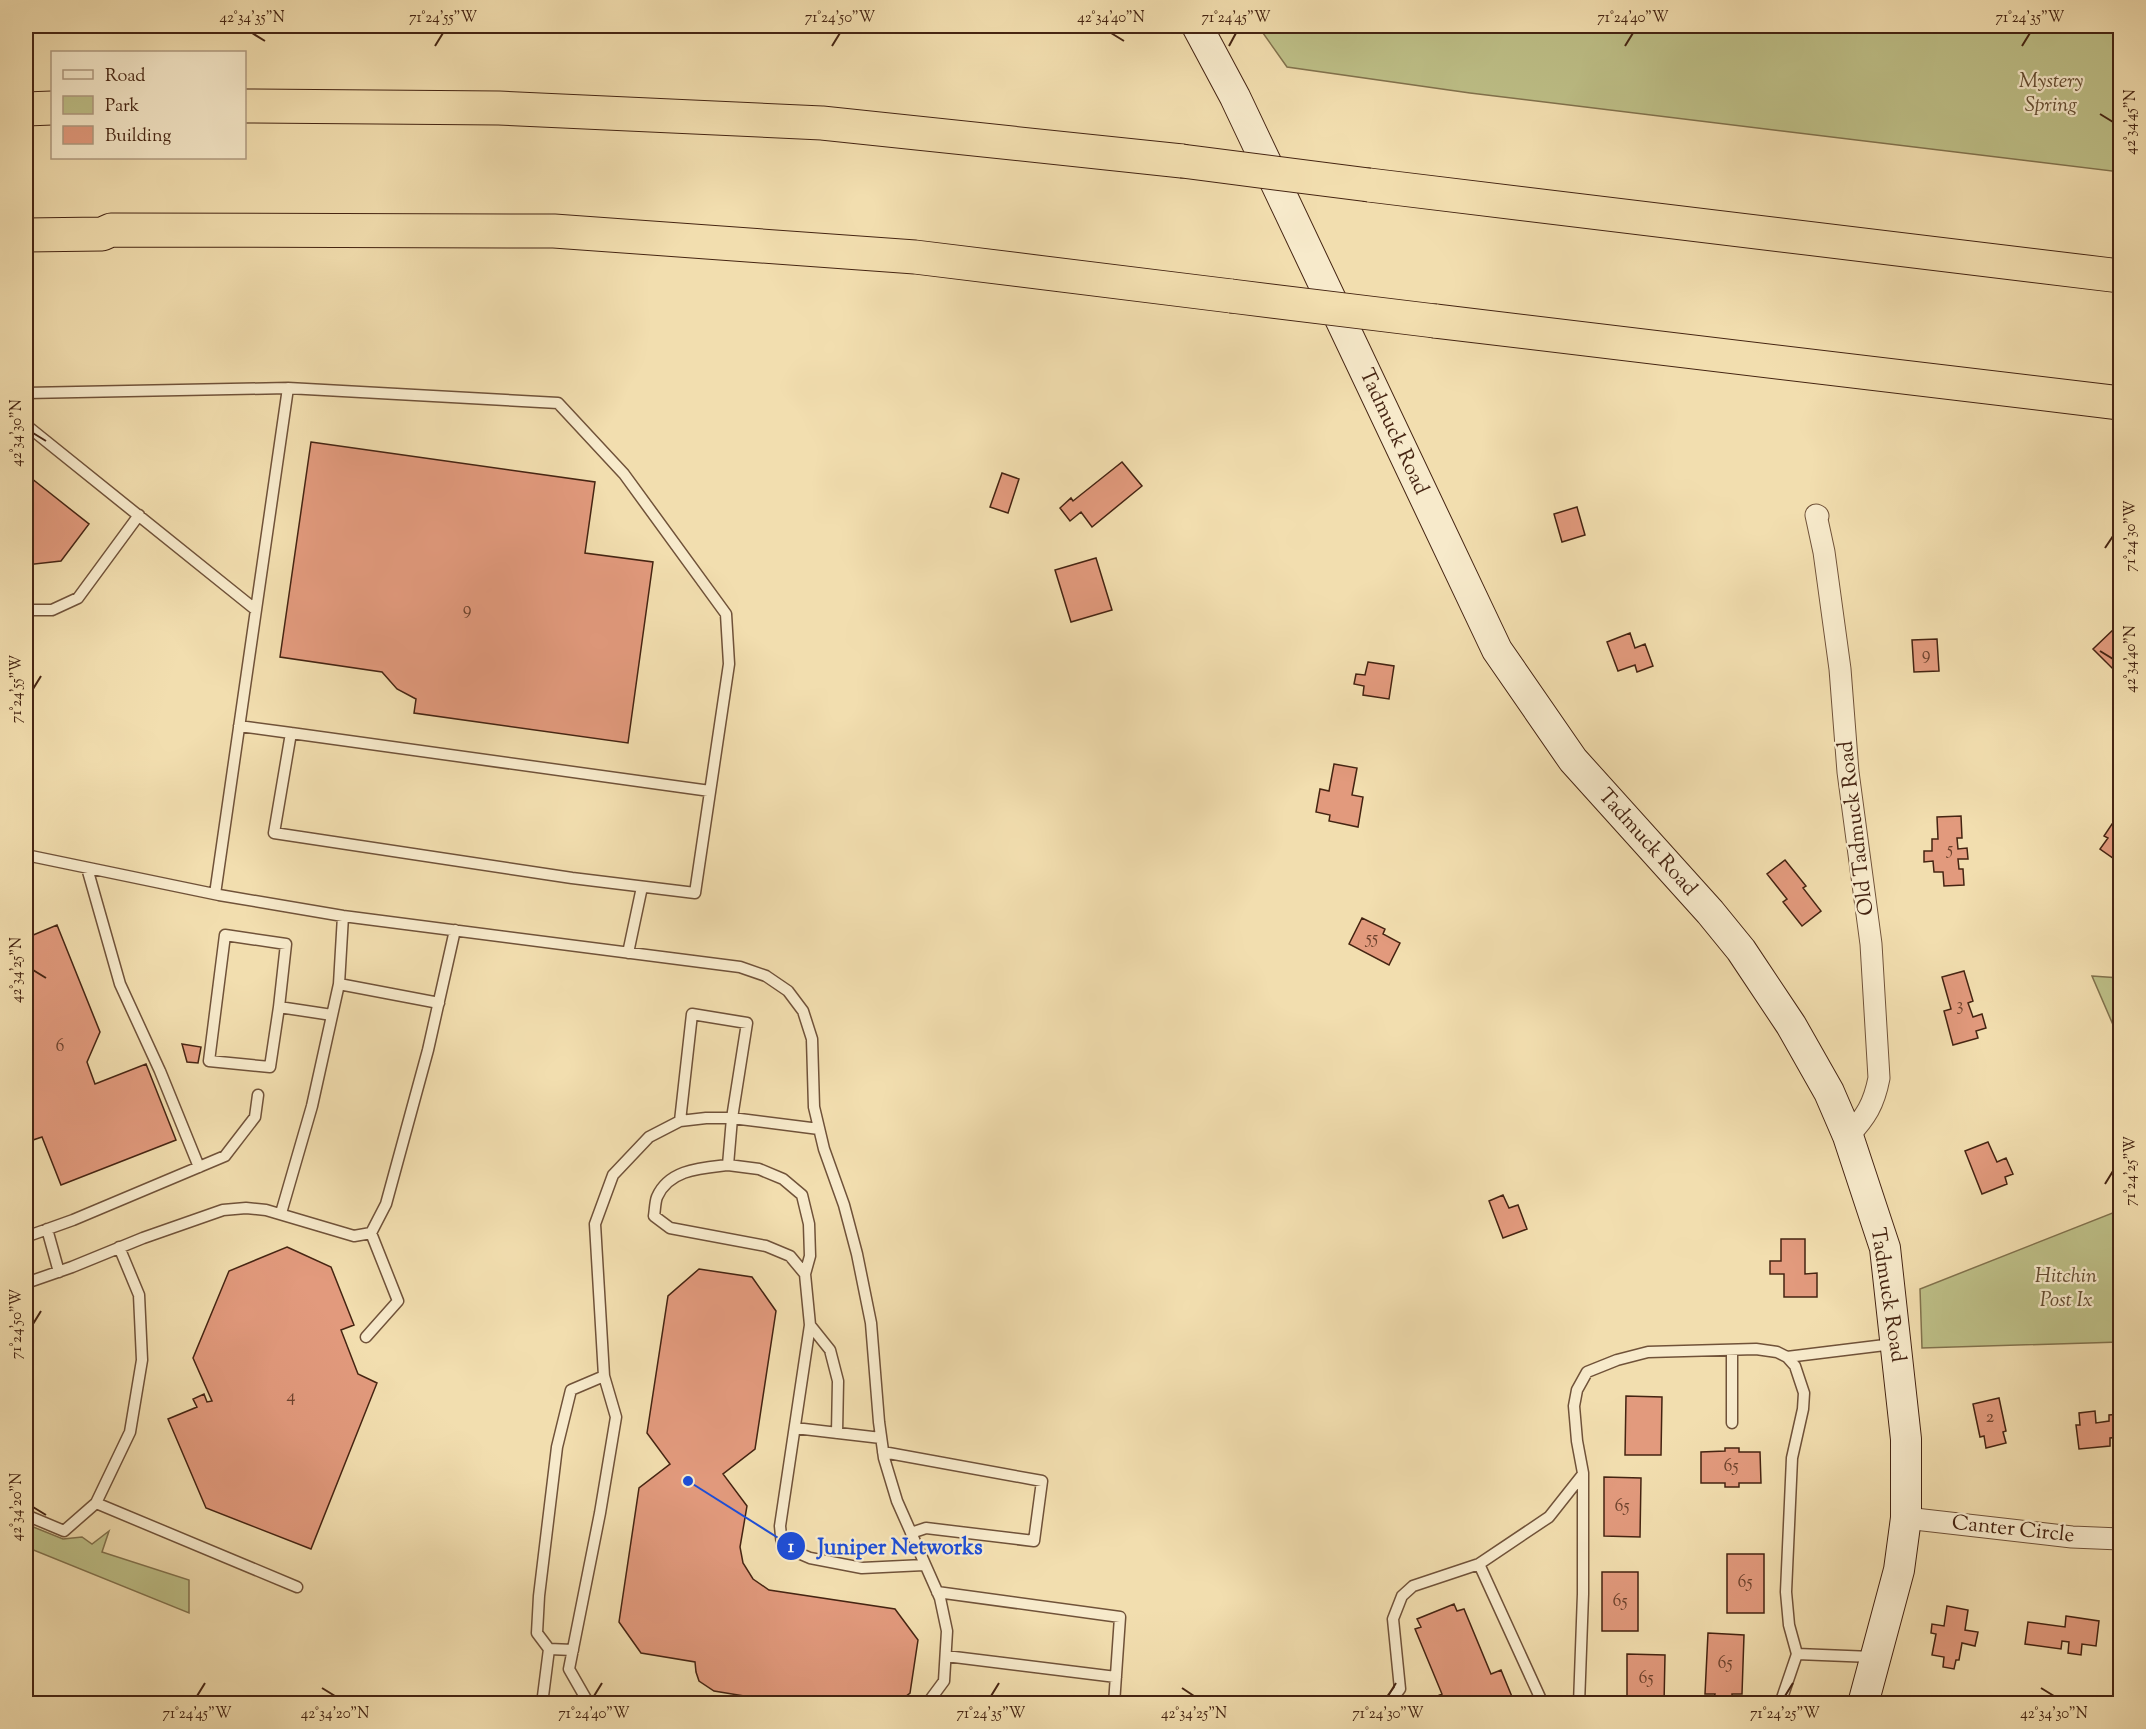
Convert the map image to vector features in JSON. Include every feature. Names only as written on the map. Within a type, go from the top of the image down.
[{"type":"highway","points":[[246,106],[499,108],[822,123],[1182,161],[2121,276]]},
{"type":"highway","points":[[26,109],[51,108]]},
{"type":"highway","points":[[26,235],[102,234],[111,230],[554,231],[915,257],[2121,403]]},
{"type":"street","name":"Tadmuck Road","points":[[1197,26],[1235,97],[1497,650],[1573,760],[1710,912],[1741,950],[1791,1025],[1829,1092],[1848,1136],[1885,1248],[1906,1439],[1906,1518],[1899,1570],[1863,1704]]},
{"type":"street","name":"Old Tadmuck Road","points":[[1818,516],[1816,515],[1824,552],[1840,669],[1848,772],[1871,944],[1879,1078],[1875,1099],[1862,1122],[1848,1136]]},
{"type":"street","name":"Canter Circle","points":[[1906,1518],[2072,1537],[2121,1539]]},
{"type":"lane","points":[[26,393],[288,388],[558,403],[624,474],[726,614],[729,664],[695,893],[572,878],[274,833],[291,733]]},
{"type":"lane","points":[[215,894],[288,388]]},
{"type":"lane","points":[[26,424],[256,610]]},
{"type":"lane","points":[[26,610],[52,610],[78,598],[139,515]]},
{"type":"lane","points":[[239,726],[710,791]]},
{"type":"lane","points":[[26,855],[215,894],[343,916],[740,967],[766,976],[788,991],[803,1011],[812,1039],[814,1107],[857,1254],[872,1323],[883,1452],[897,1501],[940,1598],[947,1631],[944,1681],[927,1704]]},
{"type":"lane","points":[[87,868],[120,984],[160,1071],[200,1167]]},
{"type":"lane","points":[[628,953],[642,887]]},
{"type":"lane","points":[[281,1213],[312,1106],[339,984],[343,916]]},
{"type":"lane","points":[[366,1337],[398,1301],[371,1233],[386,1204],[428,1050],[455,930]]},
{"type":"lane","points":[[225,935],[286,944],[279,1007],[270,1067],[209,1061],[225,935]]},
{"type":"lane","points":[[339,984],[439,1003]]},
{"type":"lane","points":[[279,1007],[332,1015]]},
{"type":"lane","points":[[680,1121],[692,1014],[747,1023],[732,1118],[728,1165]]},
{"type":"lane","points":[[26,1234],[31,1235],[73,1220],[225,1156],[255,1117],[258,1095]]},
{"type":"lane","points":[[589,1704],[569,1669],[616,1417],[604,1376],[595,1224],[613,1175],[650,1137],[680,1121],[732,1118],[819,1129]]},
{"type":"lane","points":[[805,1274],[790,1256],[766,1246],[670,1228],[654,1216],[657,1198],[668,1182],[690,1169],[728,1165],[759,1169],[783,1179],[802,1195],[809,1234],[810,1256],[805,1274],[810,1325],[780,1526],[782,1546],[810,1558],[862,1568],[924,1565]]},
{"type":"lane","points":[[26,1283],[223,1210],[246,1208],[281,1213],[354,1236],[371,1233]]},
{"type":"lane","points":[[47,1229],[60,1272]]},
{"type":"lane","points":[[26,1515],[64,1531],[96,1503],[130,1432],[142,1360],[139,1295],[119,1247]]},
{"type":"lane","points":[[810,1325],[830,1350],[838,1381],[837,1433]]},
{"type":"lane","points":[[1787,1357],[1896,1344]]},
{"type":"lane","points":[[1579,1704],[1583,1594],[1583,1473],[1577,1442],[1574,1406],[1577,1390],[1587,1372],[1617,1360],[1648,1352],[1756,1349],[1777,1352],[1787,1357],[1798,1372],[1804,1393],[1803,1409],[1792,1458],[1786,1592],[1789,1625],[1797,1654],[1780,1704]]},
{"type":"lane","points":[[1732,1350],[1732,1423]]},
{"type":"lane","points":[[542,1704],[549,1649],[537,1633],[538,1615],[557,1447],[571,1390],[604,1376]]},
{"type":"lane","points":[[795,1428],[881,1438]]},
{"type":"lane","points":[[883,1452],[1041,1481],[1034,1541],[926,1528],[911,1533]]},
{"type":"lane","points":[[1388,1704],[1400,1689],[1393,1619],[1402,1596],[1413,1586],[1479,1564],[1549,1517],[1583,1473]]},
{"type":"lane","points":[[96,1503],[297,1587]]},
{"type":"lane","points":[[1479,1564],[1543,1704]]},
{"type":"lane","points":[[937,1592],[1120,1617],[1114,1704]]},
{"type":"lane","points":[[549,1649],[573,1650]]},
{"type":"lane","points":[[1797,1654],[1875,1657]]},
{"type":"lane","points":[[946,1656],[1116,1677]]},
{"type":"green space","name":"Mystery Spring","points":[[1258,26],[2120,26],[2120,172],[1470,93],[1287,67]]},
{"type":"green space","points":[[2092,976],[2120,978],[2120,1041]]},
{"type":"green space","name":"Hitchin Post Ix","points":[[2120,1210],[2120,1342],[1922,1348],[1920,1289]]},
{"type":"green space","points":[[26,1524],[63,1539],[82,1537],[92,1544],[109,1531],[102,1552],[189,1580],[189,1613],[26,1547]]},
{"type":"building","points":[[311,442],[595,482],[585,553],[653,562],[628,743],[414,713],[416,699],[397,689],[382,672],[280,657]]},
{"type":"building","points":[[1122,462],[1142,486],[1092,527],[1081,512],[1070,521],[1060,508],[1071,498],[1073,501]]},
{"type":"building","points":[[1002,473],[1019,479],[1008,513],[990,507]]},
{"type":"building","points":[[26,474],[89,524],[61,561],[26,565]]},
{"type":"building","points":[[1577,507],[1585,535],[1562,542],[1554,514]]},
{"type":"building","points":[[1096,558],[1112,610],[1071,622],[1055,570]]},
{"type":"building","points":[[2116,627],[2118,629],[2120,627],[2120,665],[2117,662],[2112,668],[2093,649]]},
{"type":"building","points":[[1630,633],[1635,648],[1645,644],[1653,666],[1637,672],[1635,665],[1618,671],[1607,642]]},
{"type":"building","points":[[1937,639],[1939,671],[1914,672],[1912,640]]},
{"type":"building","points":[[1368,662],[1394,666],[1389,699],[1363,695],[1364,686],[1354,684],[1356,674],[1365,675]]},
{"type":"building","points":[[1334,764],[1357,768],[1352,795],[1363,797],[1358,827],[1329,821],[1330,815],[1316,812],[1320,789],[1329,791]]},
{"type":"building","points":[[1961,816],[1962,838],[1957,838],[1958,849],[1967,848],[1968,859],[1958,859],[1959,869],[1963,869],[1964,885],[1944,886],[1943,872],[1934,872],[1933,861],[1924,862],[1924,851],[1932,851],[1932,839],[1938,839],[1937,817]]},
{"type":"building","points":[[2120,819],[2120,863],[2100,849],[2108,838],[2104,836],[2112,824],[2115,826]]},
{"type":"building","points":[[1785,860],[1806,886],[1803,888],[1821,911],[1802,926],[1783,902],[1787,899],[1767,874]]},
{"type":"building","points":[[1362,918],[1385,929],[1383,934],[1400,943],[1389,965],[1349,944]]},
{"type":"building","points":[[57,925],[100,1032],[87,1062],[95,1084],[146,1064],[176,1140],[61,1185],[42,1137],[33,1140],[26,1121],[26,938]]},
{"type":"building","points":[[1964,971],[1973,1001],[1968,1003],[1973,1017],[1982,1014],[1986,1028],[1976,1031],[1978,1038],[1953,1045],[1944,1011],[1951,1009],[1942,977]]},
{"type":"building","points":[[182,1044],[201,1047],[198,1063],[187,1062]]},
{"type":"building","points":[[1988,1142],[1997,1162],[2006,1158],[2013,1174],[2005,1177],[2007,1184],[1982,1194],[1965,1151]]},
{"type":"building","points":[[1503,1195],[1509,1208],[1518,1205],[1527,1229],[1503,1238],[1489,1201]]},
{"type":"building","points":[[1781,1239],[1805,1239],[1805,1274],[1817,1273],[1817,1297],[1784,1297],[1784,1274],[1770,1274],[1770,1261],[1781,1261]]},
{"type":"building","points":[[287,1247],[331,1267],[354,1325],[341,1330],[358,1374],[377,1383],[311,1549],[206,1508],[168,1419],[197,1407],[193,1399],[204,1394],[207,1402],[212,1401],[193,1358],[229,1271]]},
{"type":"building","points":[[699,1269],[752,1277],[776,1311],[755,1449],[723,1474],[747,1506],[740,1547],[743,1563],[753,1579],[769,1590],[895,1609],[918,1640],[910,1693],[896,1704],[793,1704],[714,1691],[699,1681],[695,1662],[641,1653],[619,1622],[639,1488],[670,1464],[647,1433],[668,1296]]},
{"type":"building","points":[[1626,1396],[1662,1397],[1661,1455],[1625,1455]]},
{"type":"building","points":[[1999,1398],[2006,1431],[2003,1432],[2006,1443],[1986,1448],[1984,1436],[1980,1437],[1973,1404]]},
{"type":"building","points":[[2095,1411],[2096,1423],[2109,1421],[2109,1415],[2120,1414],[2120,1437],[2110,1438],[2110,1446],[2079,1449],[2076,1425],[2080,1425],[2079,1413]]},
{"type":"building","points":[[1725,1448],[1739,1448],[1739,1452],[1760,1452],[1761,1483],[1739,1483],[1739,1487],[1725,1487],[1725,1483],[1701,1483],[1701,1452],[1725,1451]]},
{"type":"building","points":[[1604,1477],[1641,1478],[1640,1537],[1604,1536]]},
{"type":"building","points":[[1727,1554],[1764,1554],[1764,1613],[1727,1613]]},
{"type":"building","points":[[1602,1572],[1638,1572],[1638,1631],[1602,1631]]},
{"type":"building","points":[[1454,1604],[1457,1611],[1464,1609],[1491,1674],[1501,1670],[1515,1704],[1420,1704],[1442,1694],[1415,1629],[1421,1627],[1417,1619]]},
{"type":"building","points":[[1947,1606],[1968,1610],[1965,1630],[1978,1632],[1975,1646],[1962,1643],[1959,1660],[1956,1660],[1954,1669],[1943,1667],[1944,1657],[1932,1655],[1936,1634],[1931,1633],[1932,1624],[1944,1626]]},
{"type":"building","points":[[2066,1616],[2099,1621],[2096,1646],[2082,1644],[2081,1655],[2068,1653],[2069,1642],[2062,1641],[2061,1649],[2025,1644],[2028,1622],[2065,1627]]},
{"type":"building","points":[[1708,1633],[1744,1635],[1742,1694],[1732,1694],[1732,1701],[1714,1700],[1715,1694],[1705,1694]]},
{"type":"building","points":[[1627,1654],[1665,1655],[1664,1704],[1627,1704]]},
{"type":"place","name":"Juniper Networks","points":[[688,1481]]}]
